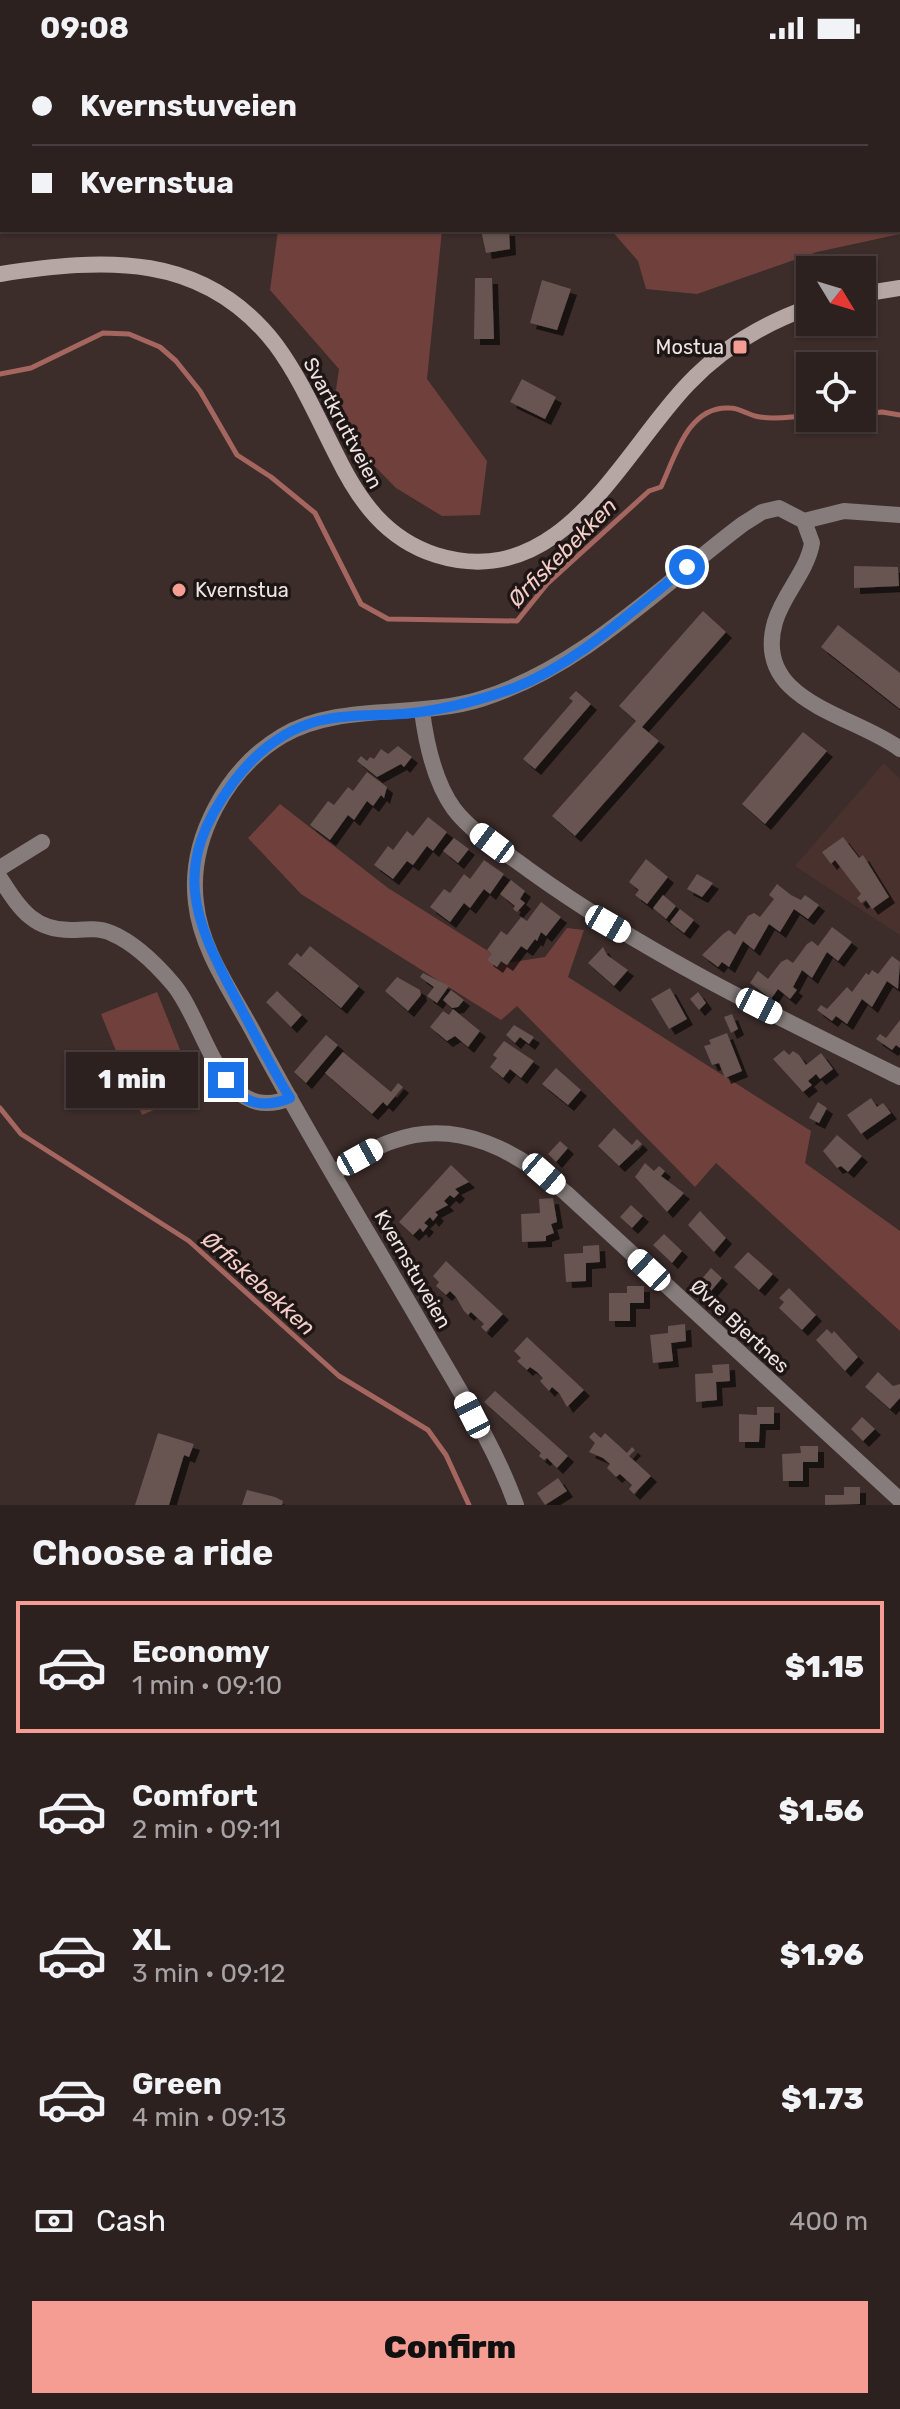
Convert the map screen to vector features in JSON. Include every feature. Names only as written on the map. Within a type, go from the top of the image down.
[{"type":"street","name":"Svartkruttveien","points":[[0,274],[77,262],[116,262],[159,269],[211,289],[245,313],[277,346],[367,509],[409,543],[437,556],[466,560],[520,553],[564,530],[605,488],[701,371],[752,334],[796,314]]},
{"type":"street","points":[[876,292],[900,288]]},
{"type":"street","name":"Kvernstuveien","points":[[516,1505],[457,1387],[290,1098],[202,933],[195,892],[199,847],[227,791],[255,756],[277,739],[327,719],[422,711],[484,698],[553,669],[597,639],[706,552],[762,512],[787,509],[804,521]]},
{"type":"street","points":[[900,515],[844,511],[804,521],[811,536],[811,550],[778,614],[772,654],[781,678],[800,697],[876,733],[900,749]]},
{"type":"street","points":[[422,711],[431,754],[448,800],[475,830],[589,913],[730,991],[900,1077]]},
{"type":"street","points":[[0,868],[42,842]]},
{"type":"street","points":[[0,878],[22,914],[41,926],[110,932],[146,955],[175,986],[226,1080],[243,1099],[262,1104],[290,1098]]},
{"type":"street","name":"Øvre Bjertnes","points":[[333,1173],[385,1144],[424,1134],[479,1140],[515,1154],[566,1193],[900,1500]]},
{"type":"shaded area","points":[[278,232],[442,232],[427,379],[487,461],[480,515],[442,516],[396,488],[349,440],[335,397],[339,369],[270,290]]},
{"type":"shaded area","points":[[613,232],[900,232],[796,256],[796,259],[697,294],[646,289],[638,261]]},
{"type":"shaded area","points":[[884,763],[900,779],[900,935],[795,866]]},
{"type":"shaded area","points":[[280,804],[388,888],[507,963],[545,957],[567,928],[584,930],[568,977],[811,1131],[805,1163],[900,1231],[900,1331],[716,1163],[695,1187],[517,1006],[501,1020],[301,894],[248,838]]},
{"type":"shaded area","points":[[157,992],[197,1092],[142,1115],[101,1014]]},
{"type":"building","points":[[481,232],[509,232],[510,249],[486,253]]},
{"type":"building","points":[[475,278],[492,278],[494,339],[474,339]]},
{"type":"building","points":[[542,280],[571,289],[557,330],[530,323]]},
{"type":"building","points":[[522,379],[556,397],[545,419],[510,402]]},
{"type":"building","points":[[854,566],[898,567],[899,586],[854,588]]},
{"type":"building","points":[[703,611],[726,632],[642,727],[659,741],[575,836],[552,816],[636,721],[619,706]]},
{"type":"building","points":[[838,625],[900,673],[900,709],[821,647]]},
{"type":"building","points":[[576,691],[591,704],[535,769],[523,759],[573,701],[569,698]]},
{"type":"building","points":[[803,732],[827,751],[765,824],[742,804]]},
{"type":"building","points":[[398,746],[412,757],[404,767],[401,764],[377,777],[357,761],[361,756],[367,761],[370,757],[374,759],[381,749],[388,754]]},
{"type":"building","points":[[367,772],[387,787],[384,798],[381,795],[373,806],[367,801],[354,820],[348,815],[330,840],[310,825],[328,801],[334,805],[348,787],[353,791]]},
{"type":"building","points":[[428,817],[447,832],[433,851],[427,846],[413,865],[407,861],[393,879],[374,865],[388,846],[393,850],[407,831],[413,836]]},
{"type":"building","points":[[843,837],[859,858],[863,855],[889,897],[872,909],[866,900],[861,903],[857,898],[861,894],[835,860],[831,864],[822,852]]},
{"type":"building","points":[[454,838],[469,849],[458,863],[443,851]]},
{"type":"building","points":[[646,859],[668,877],[647,904],[635,895],[639,890],[629,882]]},
{"type":"building","points":[[484,860],[504,874],[490,894],[484,889],[470,908],[464,903],[450,922],[430,907],[444,889],[450,893],[464,874],[470,879]]},
{"type":"building","points":[[697,874],[713,883],[702,897],[687,889]]},
{"type":"building","points":[[511,880],[525,891],[520,899],[525,903],[517,912],[513,909],[515,906],[500,894]]},
{"type":"building","points":[[777,884],[801,900],[805,895],[819,905],[808,919],[794,909],[780,932],[769,924],[754,950],[743,941],[729,967],[722,962],[718,967],[702,955],[729,930],[735,935],[748,916],[754,913],[760,917],[774,899],[769,895]]},
{"type":"building","points":[[663,895],[676,906],[666,919],[653,908]]},
{"type":"building","points":[[541,902],[561,917],[546,936],[541,932],[527,950],[521,946],[507,965],[501,961],[497,967],[487,960],[492,954],[487,950],[501,931],[507,935],[521,917],[527,921]]},
{"type":"building","points":[[680,909],[694,920],[684,933],[670,922]]},
{"type":"building","points":[[832,927],[852,942],[838,961],[827,952],[812,978],[802,970],[793,987],[797,990],[790,999],[778,989],[771,999],[750,983],[758,971],[768,979],[781,962],[787,959],[793,963],[812,941],[818,946]]},
{"type":"building","points":[[310,946],[359,986],[341,1008],[288,964],[297,953],[301,957]]},
{"type":"building","points":[[603,947],[607,955],[628,970],[614,986],[588,963]]},
{"type":"building","points":[[892,956],[900,962],[898,989],[887,981],[872,1007],[862,999],[847,1024],[836,1016],[832,1021],[817,1010],[821,1005],[827,1009],[847,987],[852,992],[866,973],[869,975],[872,970],[878,974]]},
{"type":"building","points":[[423,973],[449,986],[437,1003],[427,996],[434,987],[420,977]]},
{"type":"building","points":[[397,977],[420,990],[421,995],[408,1011],[385,991]]},
{"type":"building","points":[[670,988],[687,1019],[669,1029],[651,999]]},
{"type":"building","points":[[451,990],[464,1000],[458,1007],[452,1008],[443,1000]]},
{"type":"building","points":[[277,991],[302,1015],[291,1027],[266,1002]]},
{"type":"building","points":[[698,992],[706,1003],[699,1010],[690,999]]},
{"type":"building","points":[[453,1009],[480,1031],[468,1047],[455,1036],[447,1041],[430,1027],[443,1011],[449,1015]]},
{"type":"building","points":[[732,1014],[738,1029],[731,1033],[724,1017]]},
{"type":"building","points":[[900,1020],[900,1048],[896,1045],[892,1050],[876,1039],[880,1034],[886,1038]]},
{"type":"building","points":[[514,1025],[534,1037],[529,1044],[520,1037],[515,1043],[506,1035]]},
{"type":"building","points":[[727,1033],[742,1071],[725,1078],[719,1063],[712,1065],[704,1046],[711,1044],[709,1040]]},
{"type":"building","points":[[326,1035],[338,1045],[306,1083],[294,1072]]},
{"type":"building","points":[[504,1041],[534,1061],[521,1078],[510,1069],[503,1078],[490,1067],[497,1058],[493,1055]]},
{"type":"building","points":[[784,1050],[789,1055],[793,1051],[799,1055],[806,1065],[821,1053],[833,1069],[820,1079],[816,1074],[808,1081],[812,1085],[803,1092],[773,1059]]},
{"type":"building","points":[[343,1052],[391,1092],[398,1083],[403,1087],[387,1106],[383,1102],[372,1114],[325,1073]]},
{"type":"building","points":[[556,1068],[581,1090],[568,1105],[542,1084]]},
{"type":"building","points":[[871,1098],[877,1107],[883,1103],[891,1113],[861,1134],[847,1115]]},
{"type":"building","points":[[818,1102],[827,1108],[819,1123],[809,1118]]},
{"type":"building","points":[[614,1128],[632,1145],[637,1139],[642,1144],[619,1166],[598,1146]]},
{"type":"building","points":[[837,1135],[862,1156],[848,1172],[841,1166],[837,1168],[823,1151]]},
{"type":"building","points":[[560,1141],[568,1148],[556,1162],[548,1154]]},
{"type":"building","points":[[645,1163],[654,1171],[659,1166],[665,1171],[661,1176],[684,1193],[667,1212],[635,1177]]},
{"type":"building","points":[[451,1165],[469,1182],[455,1189],[459,1193],[454,1198],[450,1195],[444,1201],[448,1205],[435,1212],[438,1215],[433,1221],[430,1217],[424,1223],[428,1226],[423,1232],[420,1228],[413,1235],[399,1222]]},
{"type":"building","points":[[553,1198],[557,1222],[551,1224],[554,1233],[546,1236],[546,1241],[522,1242],[521,1214],[540,1213],[539,1199]]},
{"type":"building","points":[[631,1205],[643,1216],[632,1228],[620,1217]]},
{"type":"building","points":[[700,1211],[726,1238],[714,1252],[688,1225]]},
{"type":"building","points":[[664,1234],[682,1251],[672,1263],[653,1245]]},
{"type":"building","points":[[599,1245],[600,1262],[586,1263],[586,1281],[566,1282],[564,1254],[583,1253],[583,1246]]},
{"type":"building","points":[[748,1252],[773,1274],[759,1290],[734,1267]]},
{"type":"building","points":[[446,1261],[503,1314],[486,1332],[481,1327],[484,1324],[471,1312],[468,1315],[450,1291],[446,1295],[436,1286],[439,1282],[433,1276]]},
{"type":"building","points":[[711,1268],[722,1278],[711,1291],[700,1281]]},
{"type":"building","points":[[627,1286],[644,1286],[644,1303],[630,1303],[630,1321],[609,1321],[609,1293],[627,1293]]},
{"type":"building","points":[[789,1288],[816,1315],[802,1330],[779,1308],[784,1302],[779,1298]]},
{"type":"building","points":[[685,1324],[686,1341],[671,1343],[673,1361],[653,1363],[650,1335],[668,1333],[668,1326]]},
{"type":"building","points":[[827,1329],[832,1334],[834,1331],[858,1357],[845,1371],[816,1340]]},
{"type":"building","points":[[527,1337],[584,1390],[567,1407],[559,1393],[552,1387],[549,1391],[540,1381],[543,1378],[537,1372],[530,1367],[527,1370],[517,1361],[521,1358],[514,1351]]},
{"type":"building","points":[[729,1364],[730,1381],[716,1382],[717,1400],[696,1402],[695,1374],[713,1373],[712,1365]]},
{"type":"building","points":[[878,1372],[893,1386],[900,1384],[900,1398],[890,1409],[865,1387]]},
{"type":"building","points":[[495,1391],[568,1456],[557,1468],[547,1458],[544,1460],[539,1456],[541,1453],[484,1402]]},
{"type":"building","points":[[757,1407],[774,1407],[774,1424],[760,1424],[759,1442],[739,1442],[739,1414],[757,1415]]},
{"type":"building","points":[[862,1417],[875,1429],[863,1441],[851,1429]]},
{"type":"building","points":[[594,1432],[601,1438],[605,1433],[627,1453],[632,1447],[635,1450],[629,1456],[651,1476],[634,1494],[629,1489],[632,1485],[607,1468],[610,1464],[589,1452],[595,1443],[589,1437]]},
{"type":"building","points":[[158,1433],[194,1444],[189,1457],[184,1455],[169,1505],[135,1505]]},
{"type":"building","points":[[800,1446],[818,1446],[818,1462],[803,1462],[803,1481],[783,1481],[782,1454],[801,1453]]},
{"type":"building","points":[[558,1478],[567,1491],[545,1505],[537,1493]]},
{"type":"building","points":[[844,1487],[860,1487],[860,1504],[825,1505],[825,1495],[844,1495]]},
{"type":"building","points":[[247,1490],[275,1497],[283,1501],[282,1505],[242,1505]]},
{"type":"waterway","name":"Ørfiskebekken","points":[[0,374],[31,368],[103,333],[129,334],[160,347],[176,361],[200,391],[237,455],[271,477],[315,513],[361,604],[388,619],[517,621],[547,584],[649,491],[661,487],[685,435],[703,415],[716,409],[730,408],[766,418],[796,417]]},
{"type":"waterway","name":"Ørfiskebekken","points":[[876,413],[900,415]]},
{"type":"waterway","name":"Ørfiskebekken","points":[[0,1108],[21,1134],[189,1241],[339,1376],[428,1430],[446,1455],[469,1505]]},
{"type":"place","name":"Mostua","points":[[740,347]]},
{"type":"place","name":"Kvernstua","points":[[179,590]]},
{"type":"route","points":[[226,1080],[243,1099],[252,1103],[277,1104],[290,1098],[209,949],[196,906],[194,876],[204,832],[218,804],[255,756],[277,739],[304,725],[340,716],[407,713],[450,707],[476,701],[537,678],[607,632],[687,567]]}]
